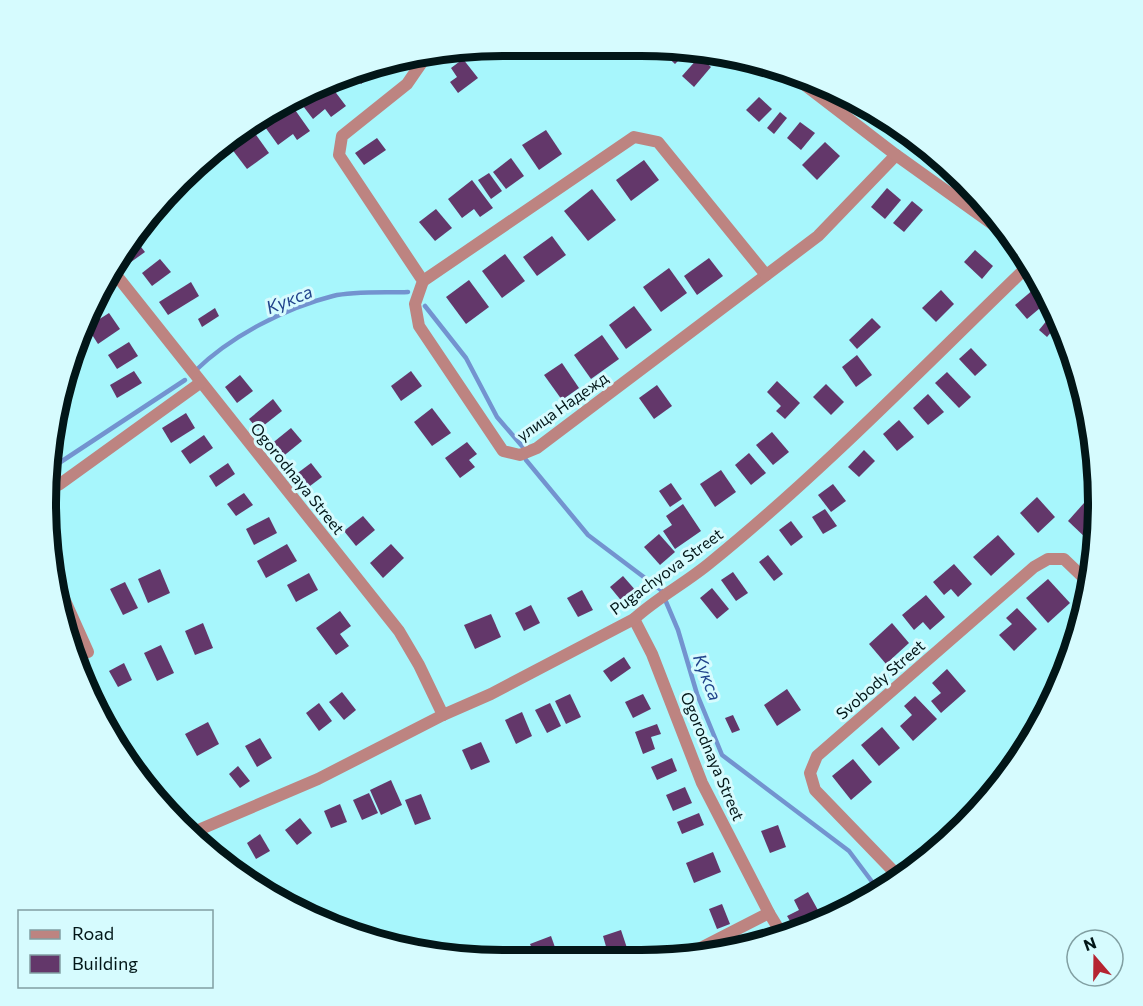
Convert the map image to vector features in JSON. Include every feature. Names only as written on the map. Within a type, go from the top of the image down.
[{"type":"street","points":[[421,63],[406,84],[342,136],[339,155],[423,281],[634,137],[658,142],[765,275]]},
{"type":"street","points":[[809,89],[985,218]]},
{"type":"street","name":"улица Надежд","points":[[423,281],[415,304],[418,326],[503,452],[520,455],[537,447],[819,236],[896,155]]},
{"type":"street","name":"Pugachyova Street","points":[[198,830],[318,779],[443,715],[491,694],[634,619],[653,602],[710,563],[815,470],[1023,271]]},
{"type":"street","name":"Ogorodnaya Street","points":[[117,276],[399,631],[419,665],[443,715]]},
{"type":"street","points":[[56,486],[200,382]]},
{"type":"street","name":"Svobody Street","points":[[894,872],[815,790],[810,773],[817,756],[1034,567],[1048,559],[1064,559],[1081,576]]},
{"type":"street","points":[[69,611],[87,652],[82,654]]},
{"type":"street","name":"Ogorodnaya Street","points":[[634,619],[652,654],[702,783],[778,929]]},
{"type":"street","points":[[703,946],[769,913]]},
{"type":"building","points":[[666,56],[682,57],[675,64]]},
{"type":"building","points":[[463,59],[478,78],[458,93],[450,82],[457,77],[451,68]]},
{"type":"building","points":[[697,59],[702,60],[711,67],[694,87],[682,76]]},
{"type":"building","points":[[374,75],[361,84],[358,80]]},
{"type":"building","points":[[333,89],[346,106],[331,117],[325,109],[313,119],[303,106],[312,99]]},
{"type":"building","points":[[759,97],[772,109],[759,122],[746,110]]},
{"type":"building","points":[[294,108],[310,131],[297,140],[293,134],[278,145],[265,127]]},
{"type":"building","points":[[780,112],[787,118],[774,134],[767,128]]},
{"type":"building","points":[[800,122],[815,133],[801,150],[787,138]]},
{"type":"building","points":[[546,130],[562,154],[539,170],[522,145]]},
{"type":"building","points":[[254,132],[269,153],[247,169],[231,148]]},
{"type":"building","points":[[377,138],[386,150],[364,165],[355,153]]},
{"type":"building","points":[[825,142],[840,156],[817,180],[802,165]]},
{"type":"building","points":[[511,158],[524,176],[506,189],[493,172]]},
{"type":"building","points":[[644,160],[659,180],[631,201],[616,180]]},
{"type":"building","points":[[489,173],[502,191],[491,199],[478,180]]},
{"type":"building","points":[[472,180],[493,208],[480,217],[474,209],[462,218],[448,199]]},
{"type":"building","points":[[887,188],[901,200],[885,219],[871,207]]},
{"type":"building","points":[[592,189],[616,220],[588,241],[564,211]]},
{"type":"building","points":[[912,201],[923,210],[904,232],[893,223]]},
{"type":"building","points":[[436,209],[452,228],[435,241],[419,222]]},
{"type":"building","points":[[552,236],[566,255],[537,276],[523,257]]},
{"type":"building","points":[[139,244],[145,252],[131,262],[128,258]]},
{"type":"building","points":[[975,250],[993,266],[982,279],[964,262]]},
{"type":"building","points":[[505,254],[525,281],[502,298],[482,271]]},
{"type":"building","points":[[709,258],[723,276],[697,295],[684,276]]},
{"type":"building","points":[[160,259],[171,272],[152,286],[142,273]]},
{"type":"building","points":[[669,268],[687,293],[661,312],[643,287]]},
{"type":"building","points":[[469,280],[489,307],[466,324],[446,297]]},
{"type":"building","points":[[191,282],[199,296],[168,315],[159,302]]},
{"type":"building","points":[[941,290],[954,304],[936,322],[922,308]]},
{"type":"building","points":[[1033,290],[1042,307],[1027,319],[1015,305]]},
{"type":"building","points":[[634,306],[652,330],[626,349],[609,325]]},
{"type":"building","points":[[215,308],[219,316],[202,327],[198,319]]},
{"type":"building","points":[[109,313],[120,329],[98,344],[90,332],[94,322]]},
{"type":"building","points":[[872,318],[881,327],[857,349],[849,340]]},
{"type":"building","points":[[1048,320],[1052,331],[1047,337],[1039,330]]},
{"type":"building","points":[[602,335],[619,359],[591,379],[574,355]]},
{"type":"building","points":[[129,342],[138,356],[117,369],[108,355]]},
{"type":"building","points":[[971,348],[987,365],[975,376],[959,359]]},
{"type":"building","points":[[857,355],[872,375],[856,387],[842,367]]},
{"type":"building","points":[[562,363],[579,388],[562,400],[544,375]]},
{"type":"building","points":[[134,371],[142,383],[117,398],[110,385]]},
{"type":"building","points":[[411,371],[422,386],[401,401],[391,386]]},
{"type":"building","points":[[947,372],[971,397],[959,408],[935,383]]},
{"type":"building","points":[[240,375],[253,391],[237,403],[225,387]]},
{"type":"building","points":[[777,381],[800,403],[785,419],[776,411],[781,406],[767,392]]},
{"type":"building","points":[[826,384],[844,402],[831,415],[813,397]]},
{"type":"building","points":[[657,385],[672,406],[654,419],[639,398]]},
{"type":"building","points":[[928,394],[944,412],[928,425],[913,408]]},
{"type":"building","points":[[273,399],[282,411],[258,430],[249,419]]},
{"type":"building","points":[[432,408],[451,433],[432,446],[414,422]]},
{"type":"building","points":[[186,413],[195,428],[171,443],[162,428]]},
{"type":"building","points":[[899,420],[914,437],[897,451],[883,434]]},
{"type":"building","points":[[291,428],[302,441],[281,458],[270,445]]},
{"type":"building","points":[[772,432],[789,452],[773,465],[756,445]]},
{"type":"building","points":[[204,435],[213,448],[190,464],[181,451]]},
{"type":"building","points":[[467,442],[477,454],[469,460],[475,467],[460,478],[445,458]]},
{"type":"building","points":[[864,450],[875,461],[859,477],[848,467]]},
{"type":"building","points":[[749,453],[766,473],[751,485],[735,465]]},
{"type":"building","points":[[228,463],[235,474],[216,487],[209,476]]},
{"type":"building","points":[[311,463],[322,477],[306,489],[295,475]]},
{"type":"building","points":[[721,470],[736,492],[715,507],[700,484]]},
{"type":"building","points":[[671,483],[682,499],[670,507],[659,491]]},
{"type":"building","points":[[833,484],[846,501],[831,512],[818,495]]},
{"type":"building","points":[[244,493],[253,505],[236,516],[227,504]]},
{"type":"building","points":[[1037,497],[1055,517],[1038,533],[1020,513]]},
{"type":"building","points":[[1084,503],[1088,507],[1086,538],[1068,521]]},
{"type":"building","points":[[683,504],[701,531],[675,549],[663,531],[672,525],[666,516]]},
{"type":"building","points":[[825,509],[837,526],[823,534],[812,517]]},
{"type":"building","points":[[363,516],[375,530],[356,546],[344,531]]},
{"type":"building","points":[[269,517],[277,533],[254,545],[246,529]]},
{"type":"building","points":[[791,521],[803,537],[791,546],[779,530]]},
{"type":"building","points":[[659,534],[675,552],[660,565],[644,547]]},
{"type":"building","points":[[998,535],[1015,554],[991,576],[973,557]]},
{"type":"building","points":[[287,544],[297,561],[266,578],[257,561]]},
{"type":"building","points":[[391,544],[404,558],[383,578],[370,563]]},
{"type":"building","points":[[768,555],[783,574],[774,581],[759,562]]},
{"type":"building","points":[[954,564],[972,584],[958,597],[951,589],[944,595],[933,582]]},
{"type":"building","points":[[160,569],[170,593],[148,603],[138,579]]},
{"type":"building","points":[[733,572],[748,593],[736,601],[721,580]]},
{"type":"building","points":[[309,573],[318,590],[296,602],[287,585]]},
{"type":"building","points":[[623,576],[637,592],[624,604],[610,587]]},
{"type":"building","points":[[1048,579],[1070,603],[1048,623],[1026,598]]},
{"type":"building","points":[[125,582],[138,608],[123,615],[110,589]]},
{"type":"building","points":[[712,588],[729,609],[717,619],[700,598]]},
{"type":"building","points":[[582,590],[593,610],[578,617],[567,598]]},
{"type":"building","points":[[926,595],[945,617],[930,630],[923,622],[914,630],[902,615]]},
{"type":"building","points":[[531,605],[540,623],[524,631],[515,613]]},
{"type":"building","points":[[1017,608],[1037,629],[1014,651],[999,635],[1012,624],[1006,618]]},
{"type":"building","points":[[340,611],[351,626],[340,634],[349,646],[336,655],[316,628]]},
{"type":"building","points":[[491,614],[501,637],[475,649],[464,625]]},
{"type":"building","points":[[203,623],[213,648],[195,655],[185,631]]},
{"type":"building","points":[[892,623],[909,643],[886,664],[869,644]]},
{"type":"building","points":[[161,645],[174,673],[157,681],[144,653]]},
{"type":"building","points":[[624,657],[631,668],[611,682],[603,671]]},
{"type":"building","points":[[124,663],[132,680],[118,687],[109,671]]},
{"type":"building","points":[[947,669],[966,691],[941,713],[931,701],[941,693],[932,683]]},
{"type":"building","points":[[787,689],[801,710],[777,726],[764,705]]},
{"type":"building","points":[[342,692],[356,710],[344,720],[329,702]]},
{"type":"building","points":[[570,694],[581,717],[566,724],[555,701]]},
{"type":"building","points":[[643,694],[651,709],[633,718],[625,702]]},
{"type":"building","points":[[915,696],[937,719],[913,741],[900,726],[912,715],[904,706]]},
{"type":"building","points":[[319,703],[332,721],[319,731],[306,713]]},
{"type":"building","points":[[550,703],[561,726],[547,733],[535,710]]},
{"type":"building","points":[[522,712],[532,736],[516,744],[505,720]]},
{"type":"building","points":[[733,715],[740,730],[732,733],[725,718]]},
{"type":"building","points":[[208,722],[219,744],[197,756],[185,734]]},
{"type":"building","points":[[657,724],[661,734],[651,737],[655,749],[643,754],[635,732]]},
{"type":"building","points":[[882,727],[900,748],[879,766],[861,745]]},
{"type":"building","points":[[260,738],[272,758],[257,767],[245,746]]},
{"type":"building","points":[[481,742],[490,762],[471,770],[462,750]]},
{"type":"building","points":[[672,758],[677,771],[657,780],[651,767]]},
{"type":"building","points":[[853,759],[872,782],[851,800],[832,776]]},
{"type":"building","points":[[238,766],[250,781],[240,788],[229,774]]},
{"type":"building","points":[[391,780],[402,805],[381,815],[370,790]]},
{"type":"building","points":[[685,787],[692,803],[673,811],[666,795]]},
{"type":"building","points":[[369,793],[378,813],[362,820],[353,800]]},
{"type":"building","points":[[421,794],[431,819],[415,825],[405,800]]},
{"type":"building","points":[[340,804],[347,822],[331,828],[324,811]]},
{"type":"building","points":[[699,813],[704,825],[682,834],[677,822]]},
{"type":"building","points":[[300,818],[312,833],[297,845],[285,830]]},
{"type":"building","points":[[778,825],[786,847],[770,853],[761,831]]},
{"type":"building","points":[[260,834],[270,851],[256,859],[247,843]]},
{"type":"building","points":[[713,852],[721,872],[694,883],[686,863]]},
{"type":"building","points":[[808,892],[819,912],[792,924],[787,916],[799,910],[794,900]]},
{"type":"building","points":[[722,904],[730,924],[717,929],[709,909]]},
{"type":"building","points":[[621,930],[628,950],[607,950],[603,936]]},
{"type":"building","points":[[551,936],[556,950],[533,950],[530,944]]},
{"type":"building","points":[[589,946],[590,950],[577,950]]},
{"type":"waterway","name":"Кукса","points":[[195,371],[209,358],[242,335],[296,308],[341,294],[408,292]]},
{"type":"waterway","name":"Кукса","points":[[425,306],[466,358],[497,417],[522,446]]},
{"type":"waterway","name":"Кукса","points":[[57,464],[185,380]]},
{"type":"waterway","name":"Кукса","points":[[526,460],[588,535],[661,590],[678,630],[697,694],[722,755],[849,851],[874,885]]}]
